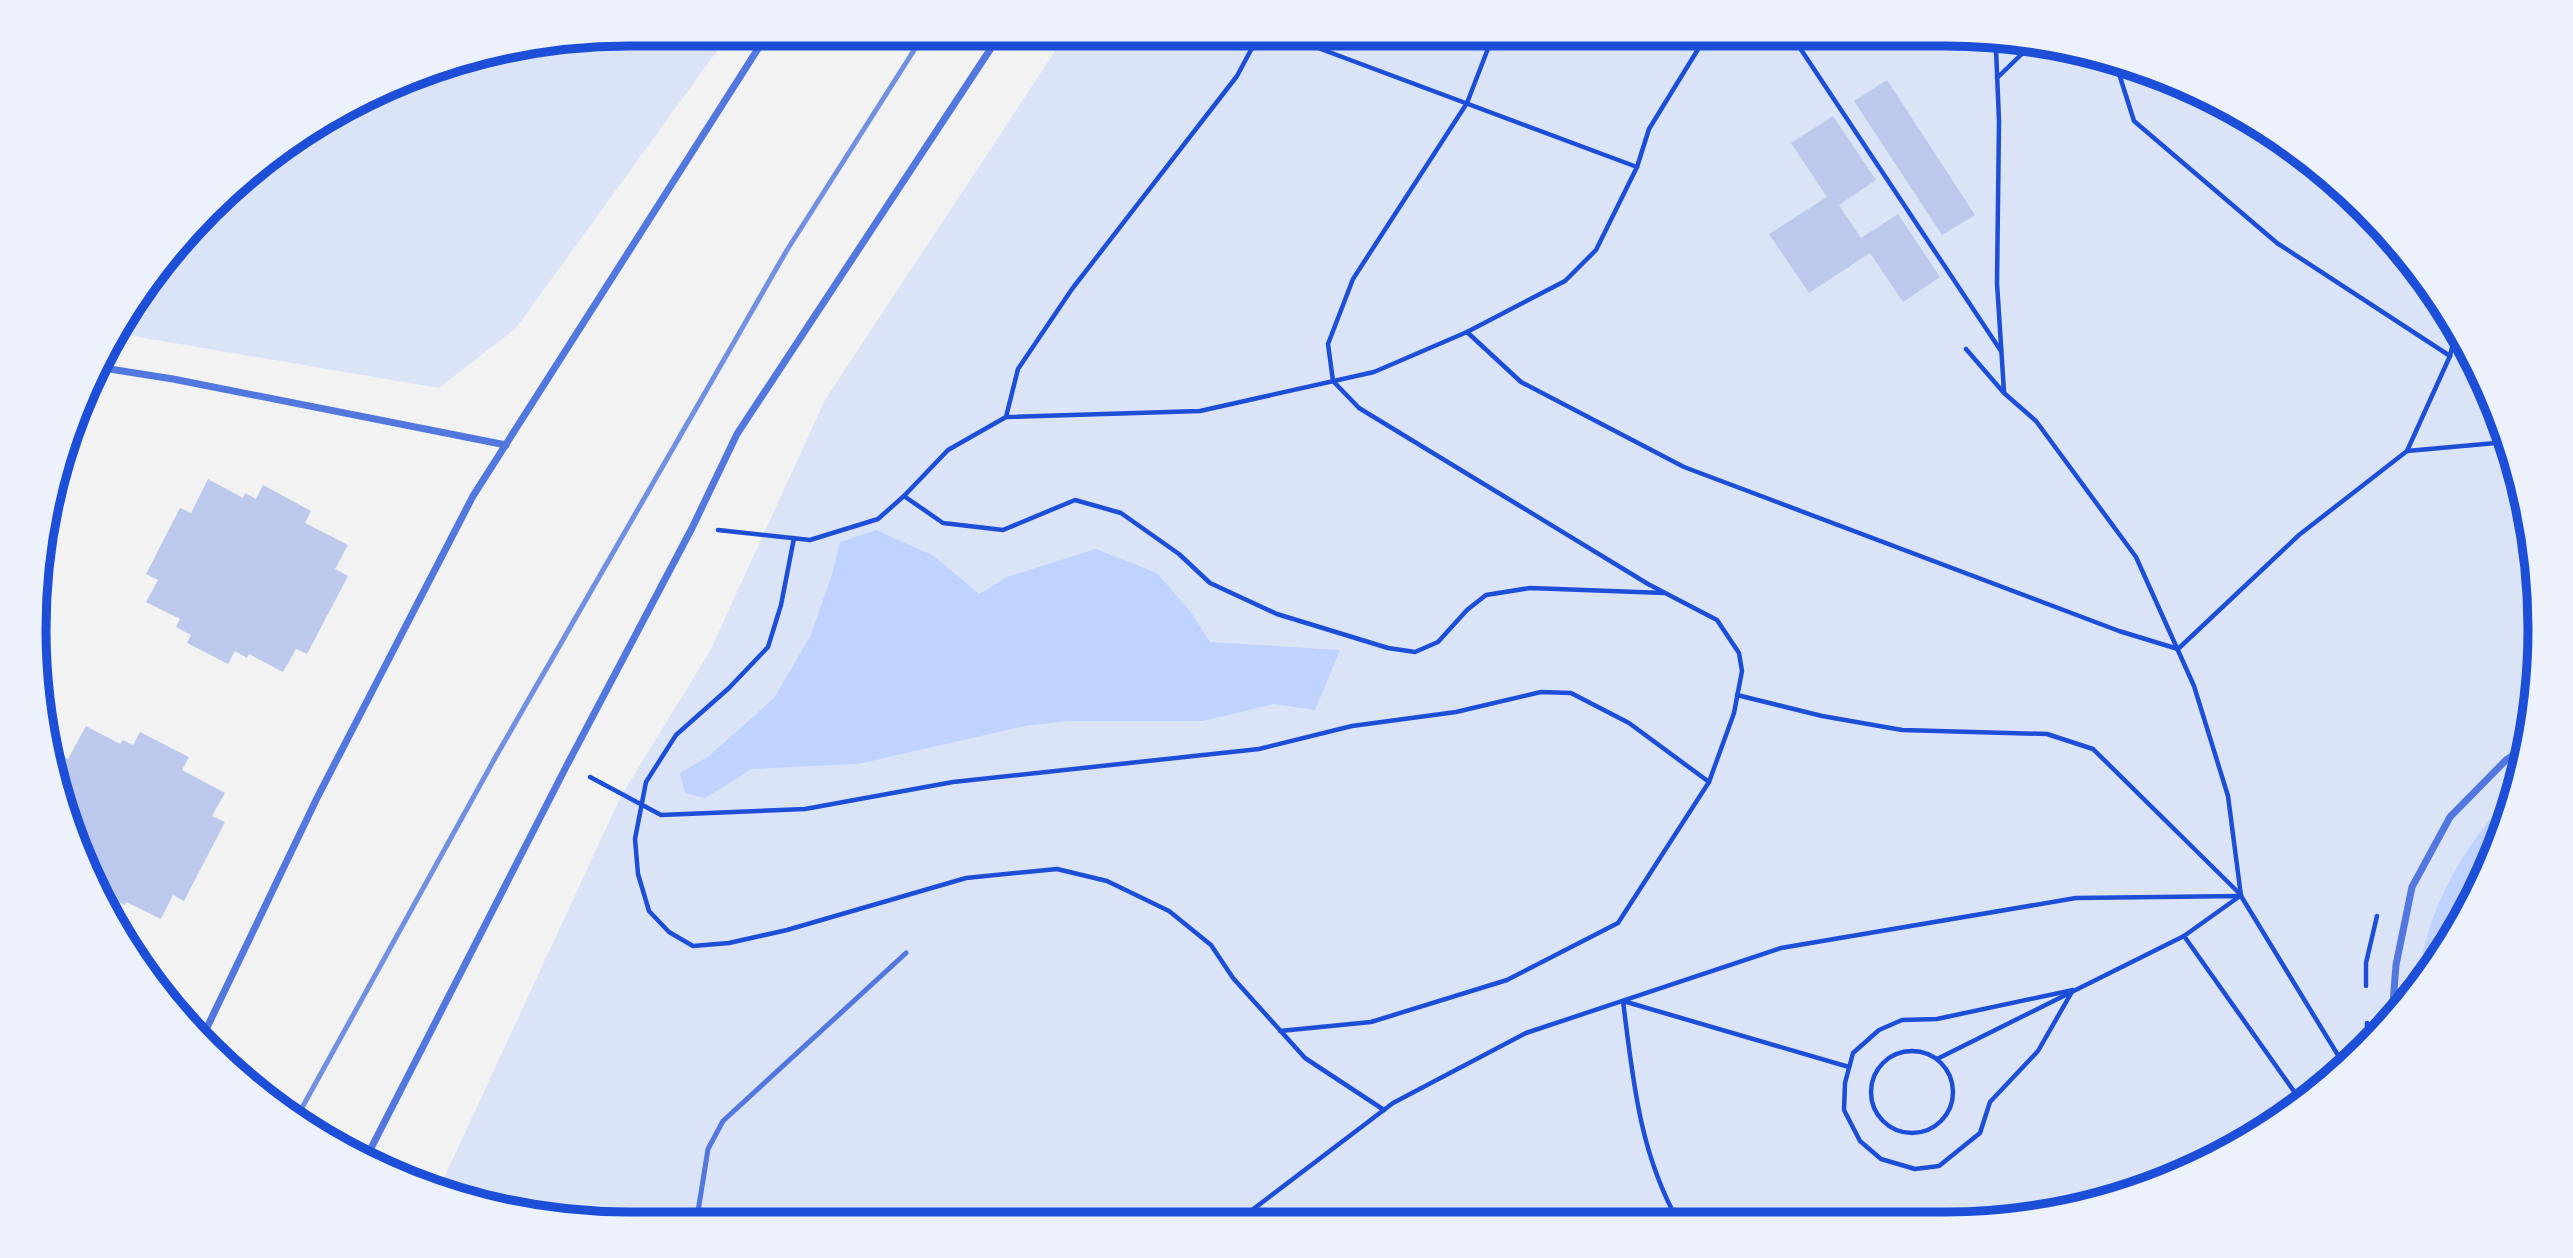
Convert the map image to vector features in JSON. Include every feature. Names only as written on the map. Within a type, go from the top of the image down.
[{"type":"street","points":[[206,1031],[324,786],[473,496],[760,46]]},
{"type":"street","points":[[369,1151],[692,528],[737,434],[992,46]]},
{"type":"street","points":[[108,368],[506,445]]},
{"type":"street","points":[[2393,1001],[2396,965],[2412,887],[2450,817],[2513,755]]},
{"type":"lane","points":[[698,1212],[708,1149],[723,1121],[906,953]]},
{"type":"path","points":[[1006,417],[1018,369],[1072,289],[1237,76],[1253,46]]},
{"type":"path","points":[[1313,46],[1637,167]]},
{"type":"path","points":[[1280,1031],[1371,1022],[1507,980],[1618,923],[1709,782],[1734,713],[1742,671],[1738,653],[1717,620],[1666,593],[1359,408],[1333,381],[1328,344],[1353,279],[1467,103],[1489,46]]},
{"type":"path","points":[[692,528],[810,540],[878,519],[948,450],[1006,417],[1200,411],[1374,372],[1467,332],[1565,281],[1596,250],[1637,167],[1650,129],[1700,46]]},
{"type":"path","points":[[1799,46],[2001,351]]},
{"type":"path","points":[[1996,48],[1997,284],[2004,393]]},
{"type":"path","points":[[1997,78],[2025,51]]},
{"type":"path","points":[[2118,72],[2134,121],[2277,243],[2450,356]]},
{"type":"path","points":[[1467,332],[1521,382],[1684,467],[2119,631],[2178,649]]},
{"type":"path","points":[[2178,649],[2299,535],[2407,451],[2450,356],[2453,344]]},
{"type":"path","points":[[1966,349],[2004,393],[2036,421],[2136,556],[2194,686],[2228,796],[2241,895]]},
{"type":"path","points":[[2407,451],[2498,443]]},
{"type":"path","points":[[904,496],[943,523],[1003,530],[1075,500],[1121,513],[1179,554],[1210,583],[1277,614],[1388,648],[1415,652],[1438,642],[1467,610],[1486,595],[1530,588],[1666,593]]},
{"type":"path","points":[[794,538],[781,605],[768,647],[729,688],[676,735],[646,782],[635,839],[638,874],[649,911],[669,932],[693,946],[729,943],[787,930],[966,878],[1057,869],[1107,881],[1169,911],[1211,945],[1233,978],[1305,1058],[1384,1110]]},
{"type":"path","points":[[567,765],[661,815],[806,809],[953,782],[1258,749],[1352,726],[1455,712],[1541,692],[1571,693],[1629,723],[1709,782]]},
{"type":"path","points":[[1737,695],[1822,716],[1902,730],[2047,734],[2093,749],[2241,895],[2340,1058]]},
{"type":"path","points":[[1937,1059],[2185,936],[2241,895]]},
{"type":"path","points":[[1250,1212],[1393,1103],[1526,1033],[1781,948],[2076,898],[2241,895]]},
{"type":"path","points":[[2185,936],[2296,1094]]},
{"type":"path","points":[[2073,990],[2038,1051],[1990,1102],[1980,1133],[1939,1166],[1916,1169],[1881,1159],[1860,1141],[1844,1110],[1845,1083],[1853,1053],[1879,1030],[1902,1020],[1937,1019],[2073,990]]},
{"type":"path","points":[[1623,1001],[1849,1067]]},
{"type":"path","points":[[1623,1001],[1637,1107],[1661,1189],[1673,1212]]},
{"type":"path","points":[[1910,1050],[1937,1059],[1947,1069],[1952,1082],[1950,1110],[1941,1122],[1929,1130],[1903,1133],[1891,1128],[1880,1119],[1873,1108],[1871,1082],[1877,1069],[1898,1053],[1910,1050]]},
{"type":"shaded area","points":[[629,46],[721,46],[516,328],[439,388],[125,335],[166,274],[216,216],[244,190],[305,144],[371,106],[441,76],[478,65],[553,50]]},
{"type":"shaded area","points":[[1058,46],[1944,46],[2020,50],[2058,57],[2132,76],[2167,90],[2236,124],[2268,144],[2329,190],[2357,216],[2383,244],[2429,305],[2449,337],[2483,406],[2497,441],[2516,515],[2523,553],[2528,629],[2523,705],[2516,743],[2497,817],[2449,921],[2407,984],[2357,1042],[2299,1092],[2236,1134],[2132,1182],[2058,1201],[2020,1208],[1944,1212],[629,1212],[553,1208],[478,1193],[442,1182],[621,796],[710,651],[825,400]]},
{"type":"water","points":[[876,530],[934,556],[979,594],[1007,577],[1096,549],[1157,573],[1190,611],[1210,642],[1340,650],[1315,710],[1274,704],[1203,721],[1068,721],[1025,726],[858,764],[752,769],[705,798],[685,793],[680,773],[709,756],[774,698],[811,635],[840,542]]},
{"type":"water","points":[[2500,808],[2467,887],[2421,965],[2428,934],[2448,883],[2462,858]]},
{"type":"building","points":[[1887,80],[1975,215],[1942,235],[1854,101]]},
{"type":"building","points":[[1833,116],[1876,180],[1839,205],[1861,238],[1898,214],[1940,277],[1903,302],[1870,253],[1809,293],[1769,234],[1827,197],[1791,143]]},
{"type":"building","points":[[208,479],[243,498],[245,493],[256,499],[263,485],[311,511],[305,523],[348,545],[335,569],[348,576],[307,654],[296,649],[283,672],[249,654],[247,658],[235,651],[228,664],[187,643],[191,635],[176,627],[180,619],[146,602],[158,580],[146,574],[180,508],[191,513]]},
{"type":"building","points":[[86,726],[120,744],[123,740],[133,745],[140,732],[189,757],[182,770],[225,793],[212,816],[225,822],[184,901],[173,895],[161,919],[126,902],[125,905],[112,899],[76,817],[60,755],[68,759]]},
{"type":"railway","points":[[300,1111],[495,758],[787,250],[917,46]]}]
